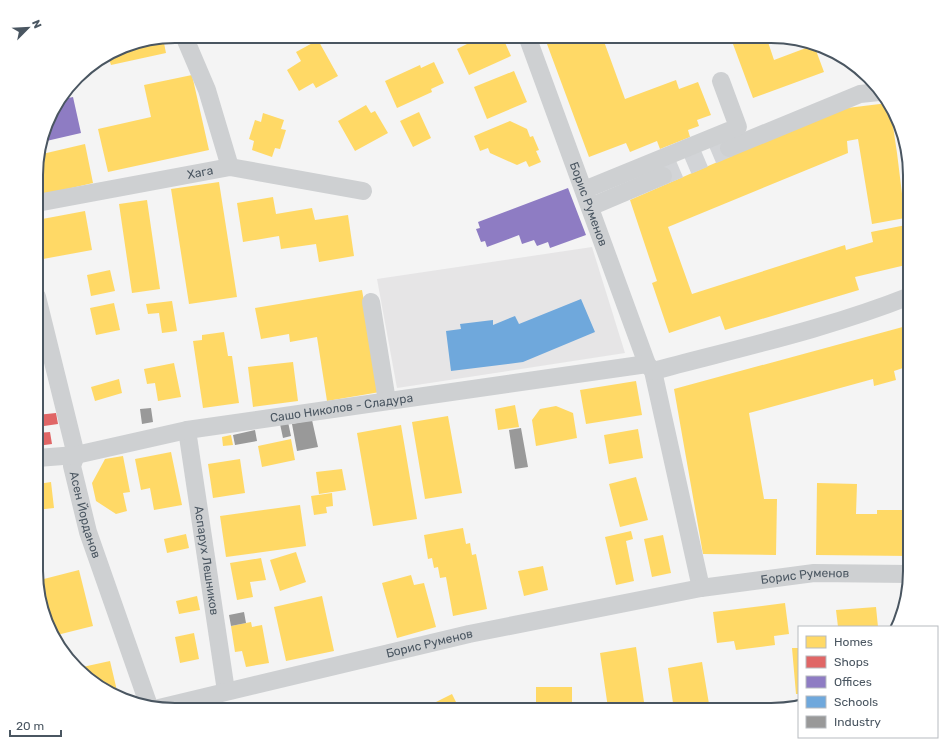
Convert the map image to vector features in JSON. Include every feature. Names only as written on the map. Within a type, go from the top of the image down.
[{"type":"street","points":[[187,43],[207,90],[230,167]]},
{"type":"street","name":"Борис Руменов","points":[[530,43],[650,367],[701,588]]},
{"type":"street","points":[[587,199],[738,126],[721,81]]},
{"type":"street","points":[[729,148],[860,94],[874,93]]},
{"type":"street","name":"Хага","points":[[43,202],[230,167],[363,191]]},
{"type":"street","points":[[587,199],[663,176]]},
{"type":"street","points":[[650,367],[872,310],[903,299]]},
{"type":"street","points":[[371,302],[387,401]]},
{"type":"street","name":"Асен Йорданов","points":[[43,321],[76,455],[72,466],[88,532],[147,700]]},
{"type":"street","name":"Сашо Николов - Сладура","points":[[43,458],[76,455],[187,430],[387,401],[650,367]]},
{"type":"street","name":"Аспарух Лешников","points":[[187,430],[226,691]]},
{"type":"street","name":"Борис Руменов","points":[[178,703],[469,634],[701,588],[814,573],[903,574]]},
{"type":"shaded area","points":[[592,247],[625,353],[397,388],[377,279]]},
{"type":"building: Homes","points":[[312,43],[320,43],[338,76],[316,88],[313,83],[299,91],[287,70],[301,61],[296,52]]},
{"type":"building: Homes","points":[[469,43],[505,43],[511,56],[469,75],[457,49]]},
{"type":"building: Homes","points":[[547,43],[605,43],[625,99],[676,80],[679,89],[698,82],[711,115],[697,120],[699,126],[688,130],[690,137],[660,149],[657,141],[630,152],[626,143],[589,157]]},
{"type":"building: Homes","points":[[733,43],[768,43],[774,60],[807,48],[816,51],[824,72],[753,98]]},
{"type":"building: Homes","points":[[164,44],[166,53],[111,65],[110,61],[133,50],[141,47]]},
{"type":"building: Homes","points":[[434,62],[444,83],[431,89],[432,92],[397,108],[385,81],[420,65],[421,68]]},
{"type":"building: Homes","points":[[514,71],[527,102],[487,119],[474,87]]},
{"type":"building: Homes","points":[[192,75],[209,150],[108,172],[98,129],[151,117],[144,85]]},
{"type":"building: Homes","points":[[882,104],[893,126],[903,202],[903,218],[872,224],[858,139],[847,141],[848,153],[668,227],[692,294],[845,245],[846,250],[873,242],[871,232],[903,226],[903,266],[855,277],[859,290],[725,330],[720,316],[669,333],[652,283],[657,281],[630,200],[839,109]]},
{"type":"building: Homes","points":[[366,105],[371,113],[375,111],[388,133],[355,151],[338,121]]},
{"type":"building: Homes","points":[[419,112],[431,138],[413,147],[400,121]]},
{"type":"building: Homes","points":[[263,113],[284,120],[281,129],[286,130],[280,149],[275,148],[272,157],[252,150],[254,141],[249,139],[255,120],[261,122]]},
{"type":"building: Homes","points":[[510,121],[527,129],[530,137],[533,136],[539,150],[536,151],[541,162],[529,167],[526,161],[517,165],[490,153],[488,148],[480,151],[474,136]]},
{"type":"building: Homes","points":[[85,144],[93,183],[43,195],[45,153]]},
{"type":"building: Homes","points":[[219,182],[237,297],[189,304],[171,189]]},
{"type":"building: Homes","points":[[273,197],[276,214],[312,208],[315,220],[348,215],[354,256],[319,262],[316,244],[281,249],[279,236],[243,242],[237,203]]},
{"type":"building: Homes","points":[[147,200],[160,289],[132,293],[119,204]]},
{"type":"building: Homes","points":[[85,211],[92,250],[43,259],[43,219]]},
{"type":"building: Homes","points":[[110,270],[115,291],[91,296],[87,275]]},
{"type":"building: Homes","points":[[362,290],[380,392],[327,401],[317,337],[290,342],[289,334],[261,339],[255,308]]},
{"type":"building: Homes","points":[[172,301],[177,331],[162,333],[159,313],[148,314],[146,304]]},
{"type":"building: Homes","points":[[114,303],[120,330],[96,335],[90,308]]},
{"type":"building: Homes","points":[[903,327],[903,368],[894,371],[896,380],[874,386],[873,379],[749,413],[764,499],[777,499],[776,555],[703,554],[674,389]]},
{"type":"building: Homes","points":[[224,332],[228,356],[232,356],[239,403],[203,408],[193,341],[202,340],[202,335]]},
{"type":"building: Homes","points":[[293,362],[298,401],[253,407],[248,367]]},
{"type":"building: Homes","points":[[174,363],[181,397],[158,401],[155,383],[147,384],[144,369]]},
{"type":"building: Homes","points":[[119,379],[122,393],[95,401],[91,387]]},
{"type":"building: Homes","points":[[636,381],[642,415],[586,424],[580,390]]},
{"type":"building: Homes","points":[[515,405],[519,427],[498,430],[495,409]]},
{"type":"building: Homes","points":[[556,406],[573,413],[577,438],[536,446],[532,420],[540,409]]},
{"type":"building: Homes","points":[[448,416],[462,493],[425,499],[412,422]]},
{"type":"building: Homes","points":[[401,425],[417,519],[373,526],[357,433]]},
{"type":"building: Homes","points":[[638,429],[643,458],[609,464],[604,435]]},
{"type":"building: Homes","points":[[231,435],[233,445],[223,446],[222,437]]},
{"type":"building: Homes","points":[[291,439],[295,460],[262,467],[258,446]]},
{"type":"building: Homes","points":[[171,452],[182,505],[154,510],[150,488],[141,490],[135,459]]},
{"type":"building: Homes","points":[[123,456],[130,492],[123,493],[127,511],[116,514],[96,501],[92,483],[105,459]]},
{"type":"building: Homes","points":[[240,459],[245,493],[213,498],[208,464]]},
{"type":"building: Homes","points":[[342,469],[346,490],[319,494],[316,472]]},
{"type":"building: Homes","points":[[636,477],[648,520],[620,527],[609,484]]},
{"type":"building: Homes","points":[[51,482],[54,508],[43,509],[43,483]]},
{"type":"building: Homes","points":[[817,483],[857,484],[856,514],[877,514],[877,510],[903,510],[903,556],[816,555]]},
{"type":"building: Homes","points":[[332,493],[333,506],[326,507],[327,513],[314,515],[311,496]]},
{"type":"building: Homes","points":[[300,505],[306,546],[226,557],[220,516]]},
{"type":"building: Homes","points":[[463,528],[466,544],[470,543],[472,555],[476,554],[487,609],[453,616],[446,577],[440,578],[438,567],[434,568],[432,558],[428,559],[424,535]]},
{"type":"building: Homes","points":[[631,531],[633,539],[626,541],[634,581],[616,585],[605,537]]},
{"type":"building: Homes","points":[[186,534],[189,548],[167,553],[164,539]]},
{"type":"building: Homes","points":[[663,535],[671,573],[652,577],[644,539]]},
{"type":"building: Homes","points":[[296,552],[306,582],[280,591],[270,560]]},
{"type":"building: Homes","points":[[261,558],[266,580],[250,582],[253,597],[237,600],[230,563]]},
{"type":"building: Homes","points":[[543,566],[548,590],[524,596],[518,571]]},
{"type":"building: Homes","points":[[79,570],[93,626],[60,634],[53,622],[47,605],[43,579]]},
{"type":"building: Homes","points":[[411,575],[414,585],[424,583],[436,627],[397,638],[382,583]]},
{"type":"building: Homes","points":[[197,596],[200,610],[179,614],[176,601]]},
{"type":"building: Homes","points":[[322,596],[334,651],[286,661],[274,607]]},
{"type":"building: Homes","points":[[785,603],[789,634],[774,636],[775,645],[736,650],[734,641],[717,643],[713,612]]},
{"type":"building: Homes","points":[[876,607],[878,626],[838,626],[836,610]]},
{"type":"building: Homes","points":[[251,622],[252,627],[262,625],[269,663],[246,667],[242,651],[235,652],[231,626]]},
{"type":"building: Homes","points":[[194,633],[199,659],[180,663],[175,637]]},
{"type":"building: Homes","points":[[636,647],[644,702],[607,703],[600,653]]},
{"type":"building: Homes","points":[[792,648],[798,648],[798,694],[796,694]]},
{"type":"building: Homes","points":[[110,661],[117,689],[95,676],[85,667]]},
{"type":"building: Homes","points":[[702,662],[709,703],[673,703],[668,668]]},
{"type":"building: Homes","points":[[536,687],[572,687],[572,703],[536,703]]},
{"type":"building: Homes","points":[[452,694],[456,703],[434,703]]},
{"type":"building: Shops","points":[[56,413],[58,424],[43,426],[43,414]]},
{"type":"building: Shops","points":[[50,432],[52,444],[43,445],[43,433]]},
{"type":"building: Offices","points":[[73,97],[81,133],[47,141],[53,124],[68,98]]},
{"type":"building: Offices","points":[[568,188],[586,235],[550,248],[548,242],[537,246],[534,240],[522,244],[519,235],[487,247],[485,241],[481,242],[476,229],[480,228],[478,222]]},
{"type":"building: Schools","points":[[581,299],[595,332],[523,362],[451,371],[446,331],[461,329],[460,324],[493,320],[493,325],[515,316],[519,324]]},
{"type":"building: Industry","points":[[151,408],[153,422],[142,424],[140,409]]},
{"type":"building: Industry","points":[[312,420],[318,447],[297,451],[292,424]]},
{"type":"building: Industry","points":[[288,422],[291,436],[283,438],[280,424]]},
{"type":"building: Industry","points":[[521,428],[528,467],[515,469],[509,430]]},
{"type":"building: Industry","points":[[255,430],[257,441],[235,445],[233,435]]},
{"type":"building: Industry","points":[[244,612],[246,623],[231,626],[229,615]]},
{"type":"tunnel","points":[[663,176],[729,148]]}]
